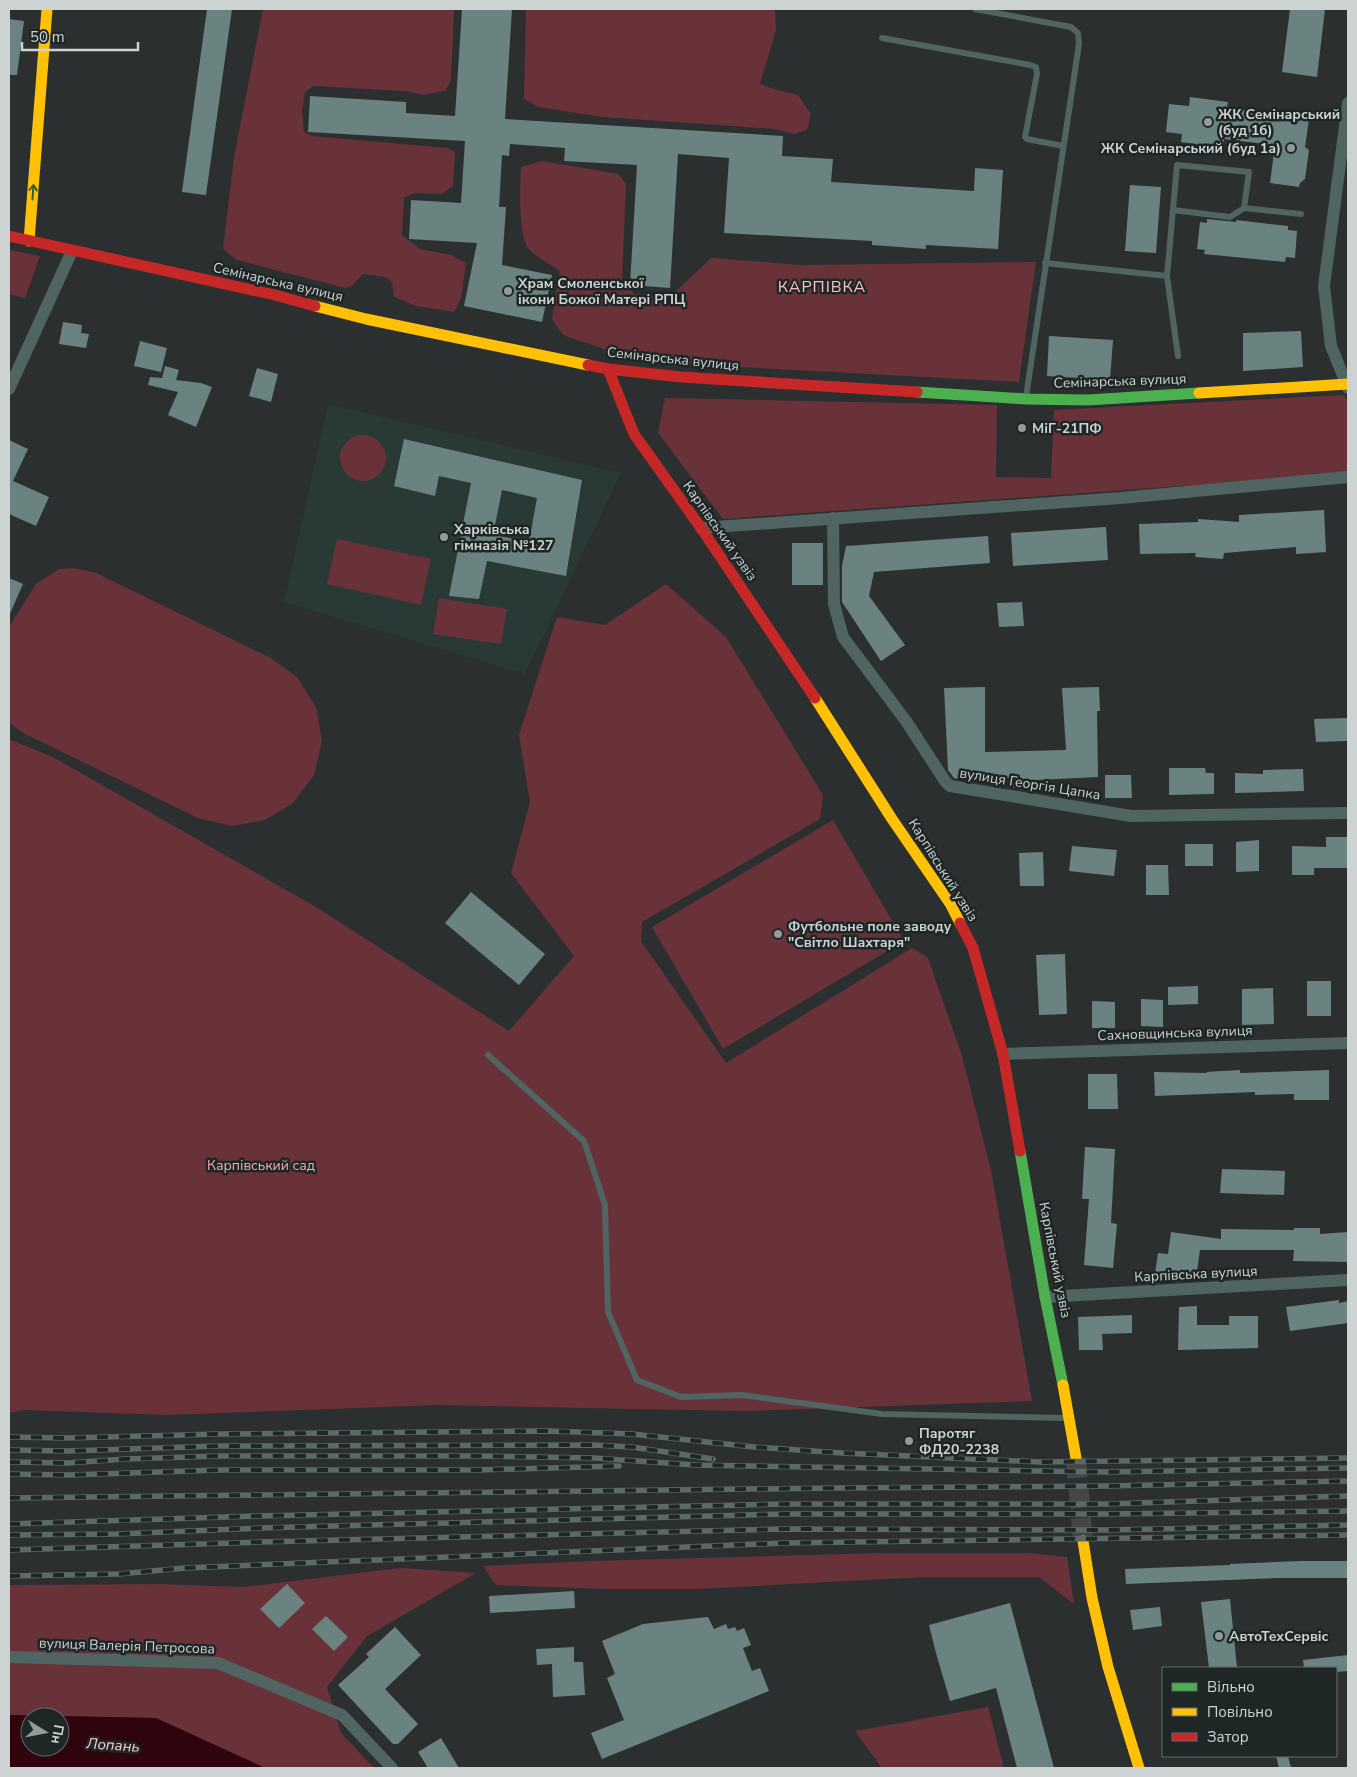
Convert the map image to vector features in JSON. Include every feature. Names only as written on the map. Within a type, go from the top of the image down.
[{"type":"main road","points":[[29,241],[47,9]]},
{"type":"main road","name":"Семінарська вулиця","points":[[9,236],[275,295],[366,319],[608,369],[682,377],[1026,399],[1088,400],[1347,385]]},
{"type":"main road","name":"Карпівський узвіз","points":[[608,369],[634,434],[701,528],[809,688],[892,819],[951,905],[973,948],[1003,1054],[1045,1297],[1070,1418],[1076,1458]]},
{"type":"main road","points":[[1083,1541],[1092,1598],[1108,1667],[1139,1768]]},
{"type":"street","points":[[1347,385],[1331,346],[1324,286],[1348,103]]},
{"type":"street","points":[[9,389],[72,251]]},
{"type":"street","points":[[701,528],[1121,498],[1348,477]]},
{"type":"street","name":"вулиця Георгія Цапка","points":[[833,518],[834,604],[843,636],[906,721],[950,786],[1131,816],[1348,813]]},
{"type":"street","name":"Сахновщинська вулиця","points":[[1003,1054],[1348,1043]]},
{"type":"street","name":"Карпівська вулиця","points":[[1045,1297],[1348,1280]]},
{"type":"street","name":"вулиця Валерія Петросова","points":[[9,1657],[218,1663],[342,1715],[392,1768]]},
{"type":"lane","points":[[975,9],[1071,27],[1078,33],[1079,44],[1026,399]]},
{"type":"lane","points":[[882,38],[1030,64],[1036,67],[1025,137],[1063,146]]},
{"type":"lane","points":[[1178,356],[1167,276],[1177,165],[1249,172],[1244,208]]},
{"type":"lane","points":[[1173,210],[1230,217],[1244,208],[1301,214]]},
{"type":"lane","points":[[1046,263],[1167,276]]},
{"type":"lane","points":[[488,1055],[584,1141],[605,1205],[608,1312],[637,1380],[681,1397],[742,1396],[882,1414],[1070,1418]]},
{"type":"shaded area","name":"Харківська гімназія №127","points":[[328,404],[621,473],[525,674],[284,602]]},
{"type":"green space","points":[[263,9],[454,9],[451,81],[445,91],[423,95],[404,91],[313,86],[305,92],[302,112],[304,132],[313,136],[448,148],[455,152],[453,186],[442,194],[414,193],[404,198],[402,235],[420,249],[451,255],[466,263],[461,298],[454,312],[416,306],[394,297],[392,282],[386,277],[363,274],[353,285],[345,288],[237,260],[223,249],[234,157]]},
{"type":"green space","points":[[526,9],[775,9],[776,30],[760,84],[798,95],[811,114],[807,130],[794,134],[775,129],[602,117],[538,107],[524,99]]},
{"type":"green space","points":[[542,161],[619,174],[626,184],[622,280],[634,294],[670,297],[711,258],[801,265],[1036,262],[1019,382],[703,365],[624,356],[563,335],[552,319],[560,271],[528,248],[521,221],[521,167]]},
{"type":"green space","points":[[9,250],[40,256],[25,298],[9,294]]},
{"type":"green space","points":[[1344,395],[1348,402],[1348,474],[723,519],[658,433],[665,398],[997,405],[996,477],[1051,478],[1054,410]]},
{"type":"green space","points":[[358,435],[368,435],[382,445],[386,458],[382,471],[376,477],[368,481],[358,481],[344,471],[340,463],[340,453],[350,439]]},
{"type":"green space","points":[[337,539],[431,559],[421,605],[327,584]]},
{"type":"green space","points":[[74,568],[96,573],[271,658],[297,677],[316,707],[322,741],[314,775],[293,803],[265,820],[232,826],[198,818],[23,733],[9,723],[9,627],[36,584],[59,569]]},
{"type":"green space","name":"Карпівський сад","points":[[666,584],[726,637],[823,795],[820,819],[642,922],[641,941],[726,1063],[912,948],[928,958],[962,1056],[991,1170],[1032,1401],[746,1411],[436,1405],[166,1415],[24,1410],[9,1413],[9,739],[53,757],[316,907],[509,1031],[574,956],[511,873],[530,802],[519,735],[557,617],[605,625]]},
{"type":"green space","points":[[439,598],[507,609],[501,644],[433,634]]},
{"type":"green space","name":"Футбольне поле заводу \"Світло Шахтаря\"","points":[[833,820],[904,941],[723,1049],[652,927]]},
{"type":"green space","points":[[880,1553],[1029,1553],[1067,1557],[1074,1604],[1039,1577],[924,1577],[697,1589],[607,1589],[496,1585],[483,1566],[589,1561]]},
{"type":"green space","points":[[400,1568],[476,1573],[367,1636],[327,1687],[341,1733],[374,1768],[265,1768],[156,1718],[70,1716],[70,1707],[20,1707],[20,1715],[9,1715],[9,1585],[161,1584],[243,1587]]},
{"type":"green space","points":[[988,1707],[1004,1768],[882,1768],[855,1731]]},
{"type":"water","name":"Лопань","points":[[9,1715],[20,1715],[20,1757],[70,1757],[70,1716],[156,1718],[265,1768],[9,1767]]},
{"type":"building","points":[[207,9],[232,9],[206,195],[182,192]]},
{"type":"building","points":[[462,9],[512,9],[505,119],[783,136],[782,156],[833,159],[831,182],[974,191],[975,168],[1003,170],[998,249],[926,245],[926,249],[872,245],[872,241],[724,233],[729,158],[678,154],[670,288],[630,285],[637,165],[564,161],[565,148],[510,144],[509,156],[502,155],[499,207],[506,207],[502,265],[552,275],[542,322],[464,306],[477,243],[409,239],[411,200],[461,203],[465,141],[308,132],[310,96],[406,102],[406,113],[455,116]]},
{"type":"building","points":[[1290,9],[1325,9],[1317,77],[1282,72]]},
{"type":"building","points":[[9,19],[24,21],[17,75],[9,75]]},
{"type":"building","points":[[1190,97],[1228,102],[1227,108],[1309,119],[1305,147],[1309,150],[1305,179],[1300,183],[1299,187],[1270,183],[1275,145],[1224,139],[1223,148],[1181,142],[1182,134],[1166,132],[1169,104],[1189,106]]},
{"type":"building","points":[[1130,185],[1161,187],[1156,253],[1125,251]]},
{"type":"building","points":[[1207,219],[1236,222],[1236,220],[1288,226],[1288,230],[1297,231],[1295,258],[1286,257],[1285,262],[1204,254],[1205,250],[1197,249],[1200,222],[1207,223]]},
{"type":"building","points":[[63,322],[82,325],[81,333],[89,334],[86,348],[59,344]]},
{"type":"building","points":[[1301,331],[1303,367],[1243,371],[1243,333]]},
{"type":"building","points":[[1049,336],[1113,340],[1110,380],[1047,376]]},
{"type":"building","points":[[140,341],[167,348],[161,372],[134,366]]},
{"type":"building","points":[[165,366],[179,370],[176,380],[201,383],[212,387],[196,427],[168,415],[178,392],[148,385],[150,377],[162,378]]},
{"type":"building","points":[[257,368],[278,374],[271,402],[249,396]]},
{"type":"building","points":[[404,439],[582,480],[566,576],[487,561],[479,599],[449,596],[471,483],[439,476],[435,496],[394,486]],"holes":[[[502,490],[537,498],[529,542],[493,535]]]},
{"type":"building","points":[[9,440],[28,449],[13,481],[49,497],[36,526],[9,514]]},
{"type":"building","points":[[1324,510],[1326,552],[1296,554],[1296,547],[1224,553],[1223,559],[1195,557],[1196,553],[1140,554],[1139,524],[1198,522],[1198,519],[1239,522],[1239,515]]},
{"type":"building","points":[[1106,527],[1108,560],[1013,566],[1011,533]]},
{"type":"building","points":[[988,536],[990,563],[874,572],[869,596],[905,645],[881,661],[842,602],[842,566],[846,546]]},
{"type":"building","points":[[792,543],[823,543],[823,585],[792,585]]},
{"type":"building","points":[[9,578],[23,584],[9,616]]},
{"type":"building","points":[[1022,602],[1024,626],[999,627],[997,603]]},
{"type":"building","points":[[985,687],[985,752],[1066,750],[1062,688],[1099,687],[1100,711],[1097,711],[1098,777],[1036,780],[1036,786],[1010,787],[1009,778],[965,780],[954,778],[948,770],[944,688]]},
{"type":"building","points":[[1348,718],[1348,741],[1316,742],[1314,719]]},
{"type":"building","points":[[1169,768],[1205,768],[1206,773],[1214,773],[1214,794],[1169,795]]},
{"type":"building","points":[[1303,769],[1304,791],[1235,793],[1235,773],[1263,774],[1263,770]]},
{"type":"building","points":[[1105,775],[1131,775],[1132,798],[1105,798]]},
{"type":"building","points":[[1326,837],[1348,837],[1348,868],[1314,868],[1314,875],[1292,875],[1292,846],[1326,847]]},
{"type":"building","points":[[1259,840],[1259,871],[1236,872],[1236,842]]},
{"type":"building","points":[[1185,844],[1213,844],[1213,866],[1185,866]]},
{"type":"building","points":[[1072,846],[1117,850],[1114,876],[1069,871]]},
{"type":"building","points":[[1043,852],[1044,886],[1020,886],[1019,853]]},
{"type":"building","points":[[1146,865],[1168,865],[1169,895],[1146,895]]},
{"type":"building","points":[[471,892],[545,954],[519,985],[445,923]]},
{"type":"building","points":[[1065,954],[1067,1014],[1039,1015],[1036,955]]},
{"type":"building","points":[[1307,981],[1331,981],[1331,1016],[1307,1016]]},
{"type":"building","points":[[1198,986],[1198,1004],[1168,1005],[1168,987]]},
{"type":"building","points":[[1273,988],[1274,1024],[1242,1025],[1242,989]]},
{"type":"building","points":[[1141,999],[1163,1000],[1163,1027],[1141,1026]]},
{"type":"building","points":[[1092,1001],[1115,1002],[1115,1028],[1092,1028]]},
{"type":"building","points":[[1240,1070],[1240,1073],[1329,1070],[1329,1100],[1294,1100],[1294,1094],[1255,1095],[1255,1092],[1155,1096],[1154,1072],[1207,1073]]},
{"type":"building","points":[[1088,1074],[1117,1074],[1118,1109],[1088,1109]]},
{"type":"building","points":[[1085,1147],[1115,1149],[1111,1223],[1117,1224],[1113,1268],[1084,1265],[1089,1199],[1082,1199]]},
{"type":"building","points":[[1222,1169],[1285,1171],[1284,1195],[1220,1193]]},
{"type":"building","points":[[1294,1228],[1320,1228],[1320,1234],[1348,1232],[1348,1262],[1293,1261],[1294,1250],[1200,1250],[1196,1278],[1155,1273],[1158,1253],[1168,1254],[1171,1232],[1221,1239],[1221,1229],[1294,1230]]},
{"type":"building","points":[[1339,1300],[1339,1303],[1348,1301],[1348,1323],[1290,1331],[1286,1307]]},
{"type":"building","points":[[1197,1306],[1197,1325],[1229,1325],[1229,1316],[1258,1316],[1258,1348],[1178,1350],[1179,1307]]},
{"type":"building","points":[[1132,1315],[1132,1333],[1102,1334],[1103,1350],[1079,1350],[1078,1317]]},
{"type":"building","points":[[1301,1561],[1348,1561],[1348,1578],[1277,1578],[1126,1584],[1125,1569]]},
{"type":"building","points":[[287,1584],[305,1603],[279,1628],[260,1609]]},
{"type":"building","points":[[574,1591],[575,1608],[490,1613],[489,1596]]},
{"type":"building","name":"АвтоТехСервіс","points":[[1230,1599],[1237,1667],[1209,1667],[1201,1602]]},
{"type":"building","points":[[1010,1603],[1054,1768],[1017,1768],[996,1688],[950,1701],[936,1653],[929,1625]]},
{"type":"building","points":[[1160,1607],[1162,1626],[1133,1630],[1130,1610]]},
{"type":"building","points":[[326,1616],[348,1637],[334,1651],[312,1629]]},
{"type":"building","points":[[708,1617],[714,1629],[726,1624],[728,1629],[735,1627],[737,1631],[744,1628],[751,1645],[743,1648],[752,1671],[760,1668],[769,1691],[602,1759],[591,1733],[624,1720],[607,1678],[615,1674],[602,1641],[643,1624]]},
{"type":"building","points":[[395,1627],[421,1655],[385,1689],[418,1724],[398,1744],[393,1744],[338,1685],[369,1657],[366,1654]]},
{"type":"building","points":[[574,1647],[574,1662],[583,1662],[585,1695],[553,1697],[552,1664],[537,1665],[536,1649]]},
{"type":"building","points":[[1348,1655],[1348,1671],[1337,1672],[1337,1667],[1304,1667],[1303,1660]]},
{"type":"building","points":[[441,1738],[459,1768],[428,1768],[418,1752]]},
{"type":"building","points":[[1276,1757],[1288,1757],[1291,1768],[1279,1768]]},
{"type":"tunnel","points":[[1076,1458],[1083,1541]]},
{"type":"railway","points":[[9,1437],[68,1438],[219,1434],[549,1431],[632,1434],[754,1447],[842,1453],[1041,1462],[1348,1458]]},
{"type":"railway","points":[[9,1450],[68,1451],[219,1446],[595,1445],[632,1447],[713,1459]]},
{"type":"railway","points":[[9,1462],[68,1463],[220,1456],[478,1456],[594,1458],[695,1465],[1107,1472],[1348,1468]]},
{"type":"railway","points":[[9,1474],[70,1475],[219,1470],[477,1470],[619,1466]]},
{"type":"railway","points":[[9,1498],[1107,1486],[1348,1481]]},
{"type":"railway","points":[[9,1524],[259,1516],[786,1504],[1108,1504],[1348,1496]]},
{"type":"railway","points":[[9,1535],[116,1534],[260,1528],[785,1514],[1108,1514],[1348,1511]]},
{"type":"railway","points":[[9,1550],[784,1529],[1108,1530],[1348,1525]]},
{"type":"railway","points":[[9,1576],[119,1574],[185,1568],[783,1543],[1348,1535]]},
{"type":"traffic: fast","points":[[917,392],[1026,399],[1088,400],[1199,393]]},
{"type":"traffic: fast","points":[[1020,1151],[1045,1297],[1063,1385]]},
{"type":"traffic: slow","points":[[29,241],[47,9]]},
{"type":"traffic: slow","points":[[315,306],[366,319],[588,365]]},
{"type":"traffic: slow","points":[[1199,393],[1348,384]]},
{"type":"traffic: slow","points":[[815,698],[892,819],[951,905],[960,923]]},
{"type":"traffic: slow","points":[[1063,1385],[1076,1458]]},
{"type":"traffic: slow","points":[[1083,1541],[1092,1598],[1108,1667],[1139,1768]]},
{"type":"traffic: jam","points":[[9,236],[275,295],[315,306]]},
{"type":"traffic: jam","points":[[588,365],[608,369],[634,434],[701,528],[815,698]]},
{"type":"traffic: jam","points":[[608,369],[681,377],[917,392]]},
{"type":"traffic: jam","points":[[960,923],[973,948],[1003,1054],[1020,1151]]},
{"type":"place","name":"ЖК Семінарський (буд 1б)","points":[[1208,122]]},
{"type":"place","name":"ЖК Семінарський (буд 1а)","points":[[1291,148]]},
{"type":"place","name":"Храм Смоленської ікони Божої Матері РПЦ","points":[[508,291]]},
{"type":"place","name":"МіГ-21ПФ","points":[[1022,428]]},
{"type":"place","name":"Харківська гімназія №127","points":[[444,537]]},
{"type":"place","name":"Футбольне поле заводу \"Світло Шахтаря\"","points":[[778,934]]},
{"type":"place","name":"Паротяг ФД20-2238","points":[[909,1441]]},
{"type":"place","name":"АвтоТехСервіс","points":[[1219,1636]]},
{"type":"district","name":"КАРПІВКА","points":[[822,287]]}]
